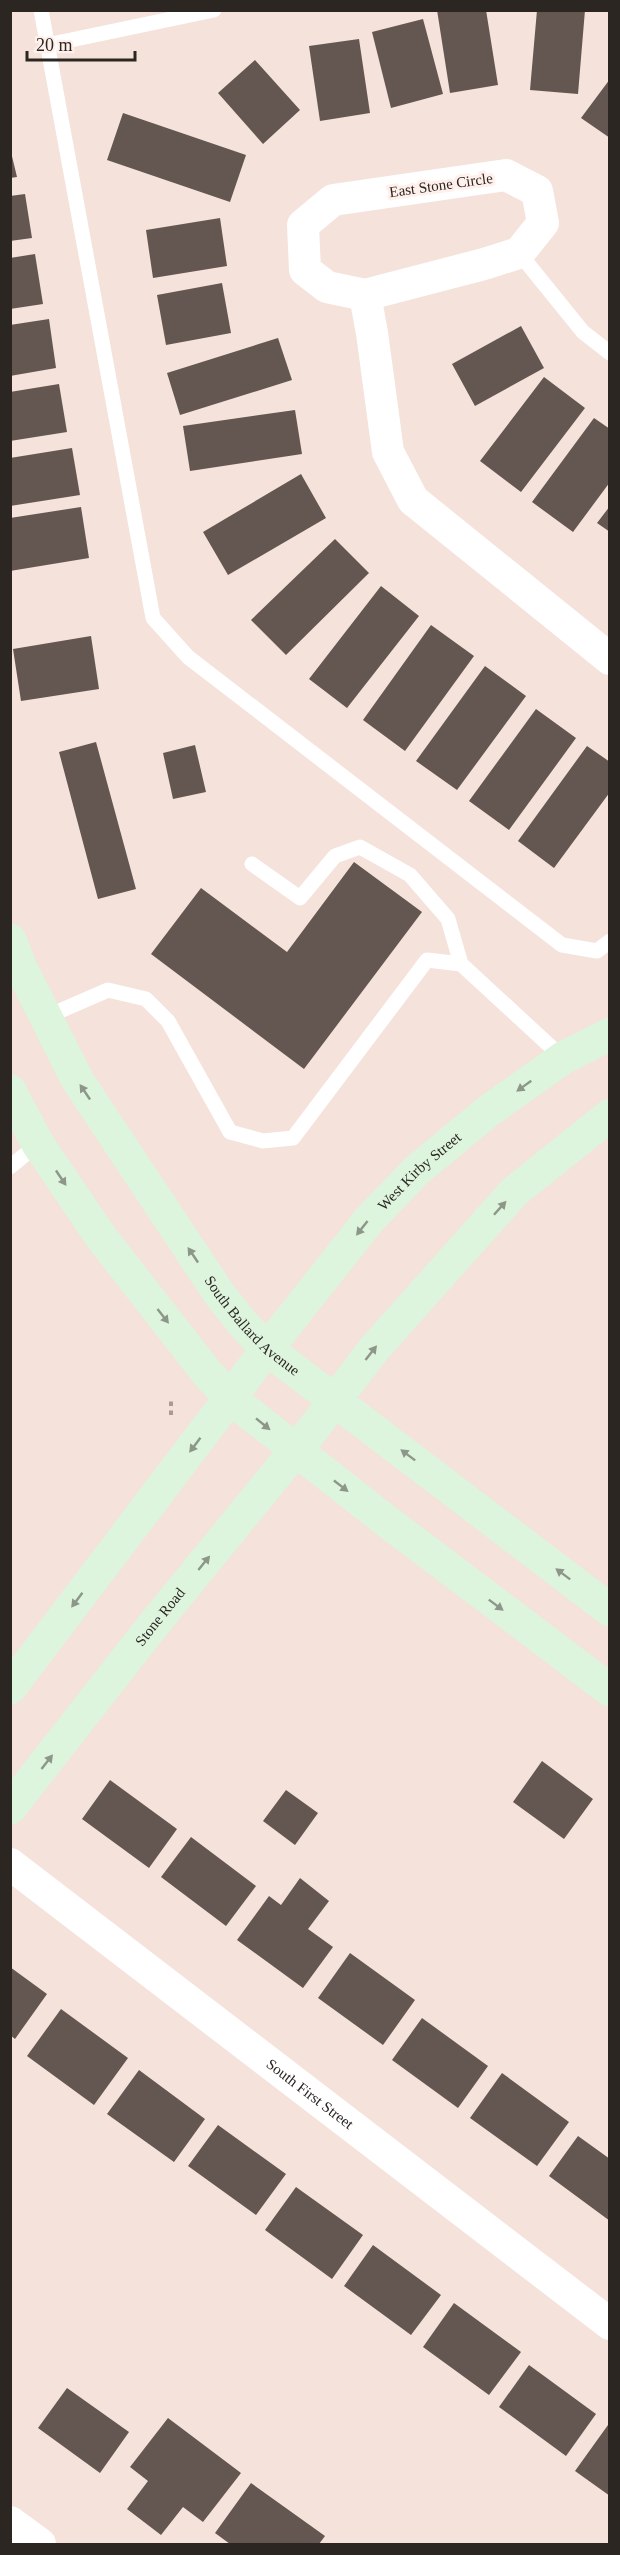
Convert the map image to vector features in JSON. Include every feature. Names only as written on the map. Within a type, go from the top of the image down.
[{"type":"main road","name":"South Ballard Avenue","points":[[10,940],[20,966],[78,1081],[200,1266],[243,1325],[267,1349],[609,1610]]},
{"type":"main road","name":"West Kirby Street","points":[[267,1349],[369,1220],[416,1171],[487,1112],[563,1058],[609,1034]]},
{"type":"main road","points":[[10,1091],[38,1144],[101,1237],[207,1373],[230,1398],[304,1440],[609,1690]]},
{"type":"main road","points":[[304,1440],[374,1349],[514,1192],[609,1115]]},
{"type":"main road","points":[[10,1688],[267,1349]]},
{"type":"main road","name":"Stone Road","points":[[10,1808],[154,1624],[304,1440]]},
{"type":"street","name":"East Stone Circle","points":[[506,175],[537,191],[543,223],[519,253],[364,295],[327,287],[305,270],[303,225],[333,200],[506,175]]},
{"type":"street","points":[[364,295],[372,333],[388,452],[413,500],[609,659]]},
{"type":"street","name":"South First Street","points":[[10,1864],[609,2324]]},
{"type":"lane","points":[[41,10],[153,618],[188,657],[562,945],[597,951],[609,941]]},
{"type":"lane","points":[[47,45],[214,10]]},
{"type":"lane","points":[[519,253],[583,332],[609,353]]},
{"type":"lane","points":[[252,864],[300,898],[335,856],[360,847],[410,875],[448,919],[461,964],[563,1058]]},
{"type":"lane","points":[[46,1017],[108,990],[146,999],[168,1022],[230,1132],[263,1141],[293,1138],[427,960],[461,964]]},
{"type":"lane","points":[[10,1167],[38,1144]]},
{"type":"building","points":[[437,10],[486,10],[498,85],[450,93]]},
{"type":"building","points":[[537,10],[585,10],[578,94],[530,90]]},
{"type":"building","points":[[423,19],[443,94],[391,108],[372,32]]},
{"type":"building","points":[[359,39],[370,113],[320,121],[309,46]]},
{"type":"building","points":[[255,60],[300,110],[263,144],[218,93]]},
{"type":"building","points":[[610,79],[610,138],[581,118]]},
{"type":"building","points":[[123,113],[246,155],[230,202],[107,160]]},
{"type":"building","points":[[10,148],[17,177],[10,178]]},
{"type":"building","points":[[25,194],[32,238],[10,241],[10,196]]},
{"type":"building","points":[[220,218],[227,266],[153,278],[146,230]]},
{"type":"building","points":[[35,254],[43,304],[10,309],[10,258]]},
{"type":"building","points":[[222,283],[231,333],[166,345],[157,295]]},
{"type":"building","points":[[49,319],[56,368],[10,376],[10,325]]},
{"type":"building","points":[[521,326],[544,368],[475,406],[452,364]]},
{"type":"building","points":[[278,338],[292,380],[180,415],[167,373]]},
{"type":"building","points":[[544,377],[585,408],[521,492],[480,461]]},
{"type":"building","points":[[59,384],[67,432],[10,441],[10,392]]},
{"type":"building","points":[[295,410],[302,454],[190,471],[183,426]]},
{"type":"building","points":[[594,418],[610,429],[610,482],[573,532],[532,502]]},
{"type":"building","points":[[72,448],[80,495],[10,506],[10,458]]},
{"type":"building","points":[[301,474],[326,518],[228,575],[203,532]]},
{"type":"building","points":[[610,506],[610,532],[597,523]]},
{"type":"building","points":[[81,507],[89,558],[10,571],[10,518]]},
{"type":"building","points":[[335,539],[369,573],[286,655],[251,620]]},
{"type":"building","points":[[381,586],[419,616],[347,708],[309,679]]},
{"type":"building","points":[[431,625],[474,656],[405,751],[363,720]]},
{"type":"building","points":[[91,636],[99,689],[21,701],[13,649]]},
{"type":"building","points":[[485,666],[526,696],[457,790],[416,761]]},
{"type":"building","points":[[536,709],[576,738],[509,830],[469,801]]},
{"type":"building","points":[[96,742],[136,889],[98,899],[59,752]]},
{"type":"building","points":[[195,745],[206,792],[173,799],[163,753]]},
{"type":"building","points":[[587,746],[610,762],[610,792],[554,868],[518,841]]},
{"type":"building","points":[[354,862],[422,912],[304,1069],[151,954],[201,888],[287,952]]},
{"type":"building","points":[[542,1761],[593,1799],[564,1839],[513,1802]]},
{"type":"building","points":[[110,1780],[177,1829],[149,1868],[82,1819]]},
{"type":"building","points":[[286,1790],[318,1813],[295,1845],[263,1821]]},
{"type":"building","points":[[191,1837],[256,1886],[226,1926],[161,1877]]},
{"type":"building","points":[[300,1878],[329,1901],[308,1929],[333,1947],[303,1988],[237,1940],[269,1896],[281,1905]]},
{"type":"building","points":[[350,1953],[415,2000],[383,2045],[318,1998]]},
{"type":"building","points":[[10,1967],[47,1994],[15,2039],[10,2035]]},
{"type":"building","points":[[61,2009],[128,2058],[94,2105],[27,2056]]},
{"type":"building","points":[[422,2018],[488,2066],[458,2108],[392,2060]]},
{"type":"building","points":[[139,2070],[205,2119],[174,2162],[107,2114]]},
{"type":"building","points":[[502,2073],[569,2122],[537,2166],[470,2118]]},
{"type":"building","points":[[218,2125],[286,2174],[256,2215],[188,2166]]},
{"type":"building","points":[[578,2136],[610,2159],[610,2221],[549,2176]]},
{"type":"building","points":[[296,2187],[363,2235],[332,2279],[265,2230]]},
{"type":"building","points":[[373,2245],[441,2295],[411,2335],[344,2286]]},
{"type":"building","points":[[454,2303],[521,2352],[489,2395],[423,2347]]},
{"type":"building","points":[[529,2365],[596,2414],[566,2456],[499,2407]]},
{"type":"building","points":[[67,2388],[129,2432],[100,2473],[38,2428]]},
{"type":"building","points":[[168,2418],[241,2473],[203,2522],[183,2507],[161,2535],[127,2509],[148,2481],[130,2467]]},
{"type":"building","points":[[608,2425],[610,2426],[610,2496],[575,2471]]},
{"type":"building","points":[[251,2483],[325,2536],[319,2544],[230,2544],[215,2533]]}]
